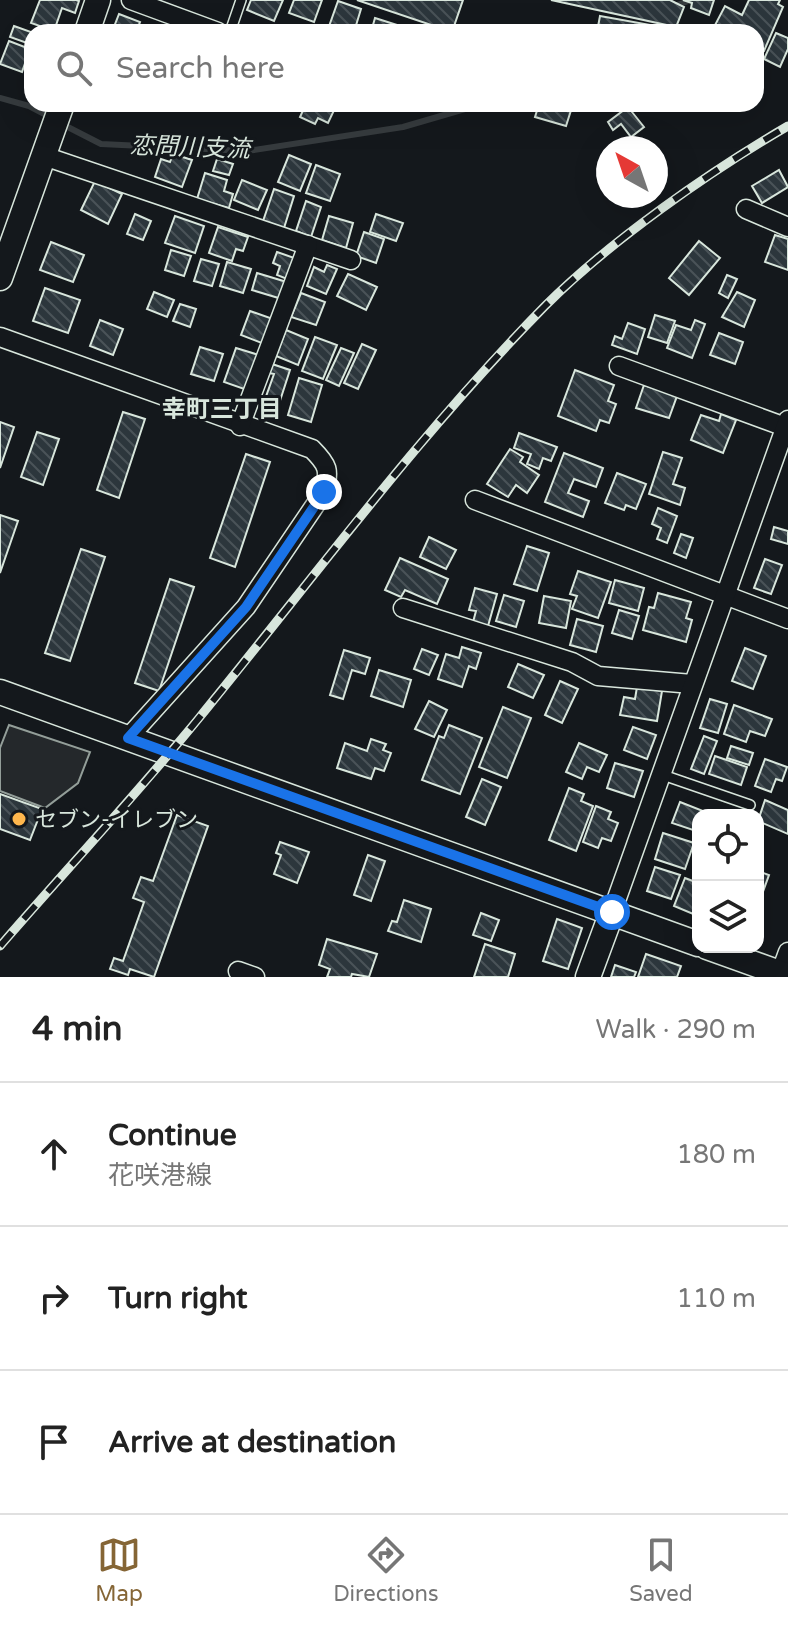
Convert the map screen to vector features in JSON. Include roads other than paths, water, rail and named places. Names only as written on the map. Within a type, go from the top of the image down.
[{"type":"main road","points":[[90,24],[98,0]]},
{"type":"main road","points":[[0,278],[59,112]]},
{"type":"main road","points":[[0,692],[692,942]]},
{"type":"main road","points":[[588,977],[612,912]]},
{"type":"main road","points":[[726,953],[778,970]]},
{"type":"street","points":[[131,0],[196,24]]},
{"type":"street","points":[[44,156],[351,260]]},
{"type":"street","points":[[746,209],[788,227]]},
{"type":"street","points":[[240,426],[308,245]]},
{"type":"street","points":[[0,337],[240,426],[312,449],[327,464],[329,473],[324,492],[246,607],[128,738]]},
{"type":"street","points":[[612,912],[723,595],[787,425],[619,366]]},
{"type":"street","points":[[475,500],[788,619]]},
{"type":"street","points":[[403,608],[572,662],[598,676],[692,684]]},
{"type":"lane","points":[[233,24],[241,0]]},
{"type":"lane","points":[[660,774],[750,805]]},
{"type":"waterway","name":"恋問川支流","points":[[672,7],[691,0]]},
{"type":"waterway","name":"恋問川支流","points":[[0,98],[24,105]]},
{"type":"waterway","name":"恋問川支流","points":[[40,112],[50,117]]},
{"type":"waterway","name":"恋問川支流","points":[[60,123],[101,144],[247,151],[403,127],[455,112]]},
{"type":"railway","points":[[0,946],[175,747],[410,456],[545,306],[599,257],[661,209],[788,126]]},
{"type":"place","name":"セブン-イレブン","points":[[19,819]]},
{"type":"district","name":"幸町三丁目","points":[[222,409]]}]
